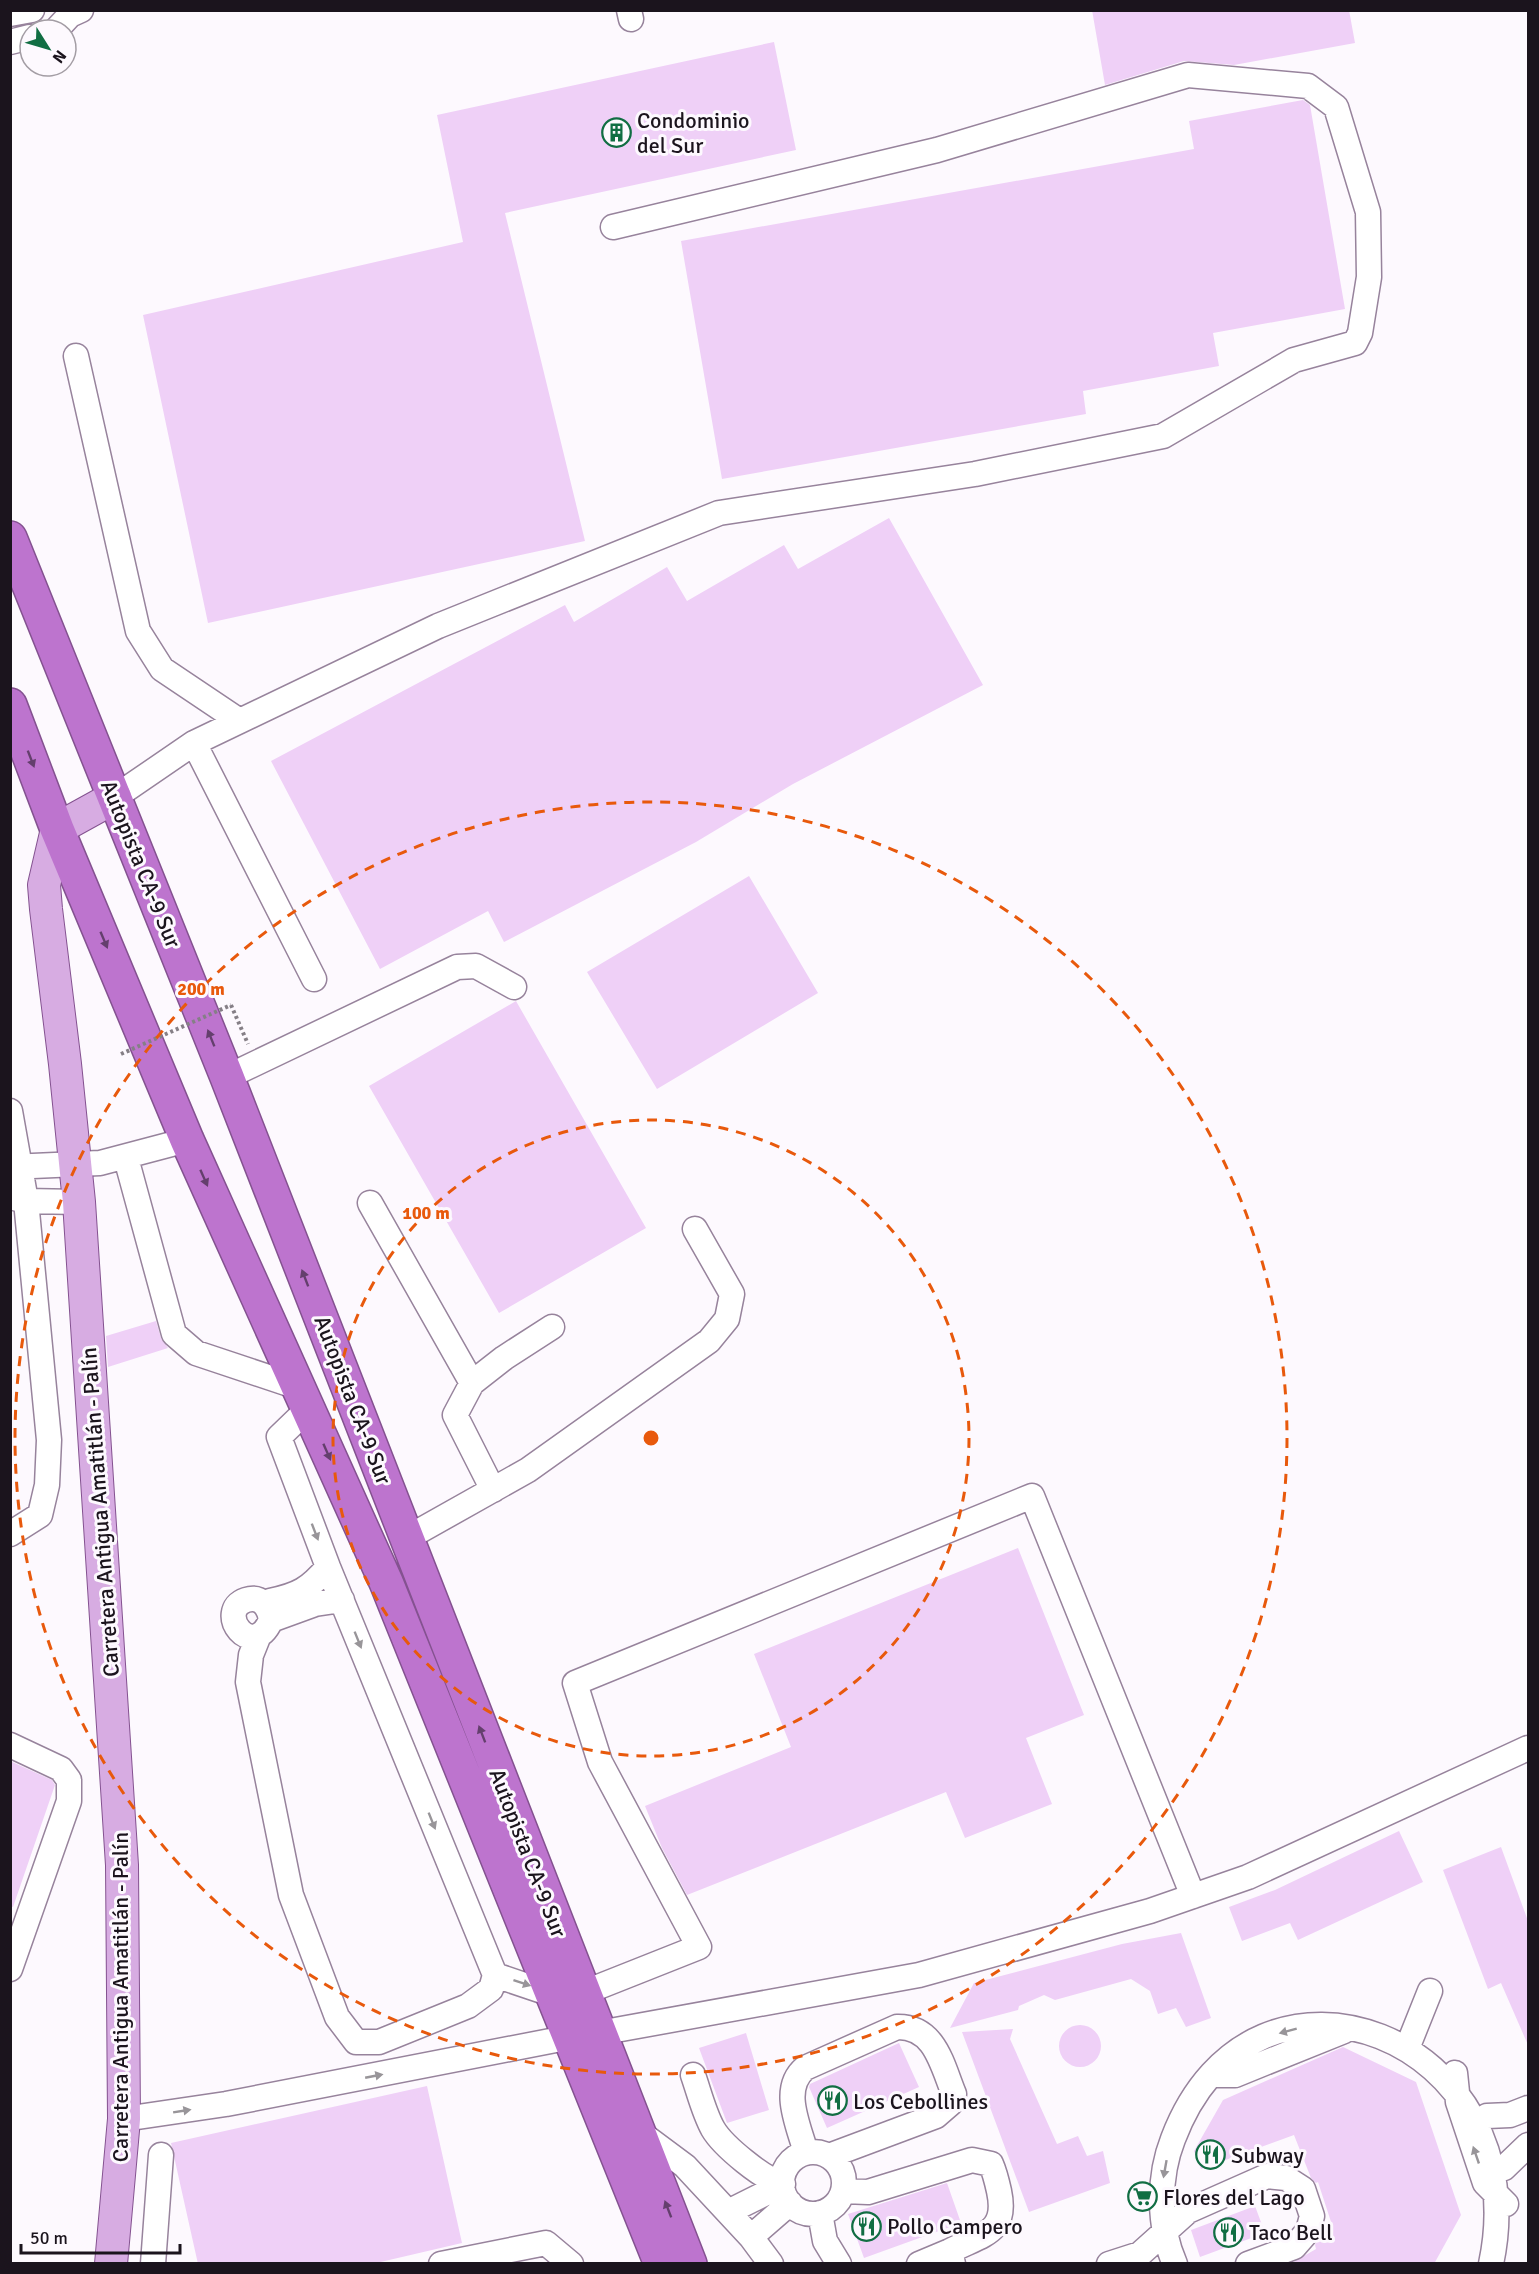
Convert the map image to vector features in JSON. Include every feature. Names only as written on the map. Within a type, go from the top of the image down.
[{"type":"highway","name":"Autopista CA-9 Sur","points":[[10,538],[227,1077],[407,1538],[585,2035],[661,2264]]},
{"type":"highway","name":"Autopista CA-9 Sur","points":[[10,705],[57,829],[187,1140],[569,1994]]},
{"type":"highway","name":"Autopista CA-9 Sur","points":[[585,2035],[638,2131],[690,2264]]},
{"type":"main road","points":[[57,829],[114,797]]},
{"type":"main road","name":"Carretera Antigua Amatitlán - Palín","points":[[57,829],[44,885],[79,1202],[122,1865],[124,2119],[111,2264]]},
{"type":"street","points":[[10,14],[32,10]]},
{"type":"street","points":[[114,797],[194,743],[438,626],[719,513],[975,474],[1163,436],[1294,360],[1355,343],[1360,333],[1369,277],[1368,212],[1336,107],[1308,86],[1188,75],[937,150],[614,227]]},
{"type":"street","points":[[76,356],[138,631],[162,669],[238,720]]},
{"type":"street","points":[[194,743],[314,979]]},
{"type":"street","points":[[227,1077],[434,975],[457,967],[476,966],[514,987]]},
{"type":"street","points":[[10,1110],[18,1199],[49,1440],[47,1485],[40,1515],[10,1534]]},
{"type":"street","points":[[16,1167],[75,1165],[126,1158],[187,1140]]},
{"type":"street","points":[[126,1158],[174,1334],[196,1353],[303,1398],[279,1437],[328,1567],[495,1975],[491,1989],[468,2006],[379,2042],[356,2042],[337,2017],[291,1894],[248,1682],[251,1655],[265,1619]]},
{"type":"street","points":[[18,1199],[79,1202]]},
{"type":"street","points":[[370,1203],[472,1383]]},
{"type":"street","points":[[407,1538],[528,1470],[709,1341],[727,1319],[732,1294],[695,1229]]},
{"type":"street","points":[[494,1490],[455,1414],[472,1383],[504,1358],[552,1327]]},
{"type":"street","points":[[495,1975],[569,1994],[699,1947],[600,1762],[575,1683],[1032,1496],[1193,1896]]},
{"type":"street","points":[[235,1625],[241,1633],[250,1637],[265,1619],[314,1583],[328,1567]]},
{"type":"street","points":[[248,1682],[240,1671],[233,1646],[235,1625],[233,1616],[237,1606],[245,1600],[254,1599],[265,1619]]},
{"type":"street","points":[[265,1619],[315,1604],[342,1600]]},
{"type":"street","points":[[10,1745],[61,1769],[69,1780],[69,1801],[10,1969]]},
{"type":"street","points":[[124,2119],[226,2104],[585,2035],[919,1975],[1150,1911],[1248,1877],[1528,1748]]},
{"type":"street","points":[[1410,2041],[1430,1991]]},
{"type":"street","points":[[1175,2264],[1166,2233],[1162,2206],[1168,2151],[1191,2102],[1213,2075],[1251,2046],[1276,2034],[1321,2025],[1358,2026],[1384,2031],[1410,2041],[1434,2055],[1473,2093],[1487,2116],[1498,2142],[1504,2168],[1506,2204],[1501,2239],[1491,2264]]},
{"type":"street","points":[[693,2075],[713,2130],[756,2172],[785,2192],[804,2212],[820,2213],[838,2201],[843,2191],[842,2171],[817,2154],[791,2094],[798,2074],[805,2068],[897,2027],[913,2028],[931,2040],[954,2094],[951,2103],[936,2116],[817,2154],[791,2161],[783,2176],[785,2192],[752,2237]]},
{"type":"street","points":[[1455,2073],[1458,2102],[1485,2183],[1506,2204]]},
{"type":"street","points":[[1487,2116],[1510,2115],[1528,2108]]},
{"type":"street","points":[[638,2131],[686,2166],[752,2237],[771,2264]]},
{"type":"street","points":[[1504,2168],[1528,2145]]},
{"type":"street","points":[[153,2264],[161,2155]]},
{"type":"street","points":[[843,2191],[868,2192],[972,2160],[991,2164],[1003,2208],[1001,2219],[992,2229],[952,2257],[919,2264]]},
{"type":"street","points":[[1109,2264],[1140,2254],[1188,2211],[1267,2176],[1286,2178],[1303,2189],[1311,2216],[1308,2231],[1294,2247],[1248,2264]]},
{"type":"street","points":[[728,2212],[766,2193],[785,2192]]},
{"type":"street","points":[[820,2213],[825,2241],[839,2264]]},
{"type":"street","points":[[441,2264],[546,2243],[571,2264]]},
{"type":"path","points":[[121,1054],[231,1005],[252,1053]]},
{"type":"building","points":[[1092,10],[1349,10],[1355,43],[1234,65],[1184,61],[1105,85]]},
{"type":"building","points":[[774,42],[796,150],[505,213],[585,541],[208,623],[143,315],[463,242],[437,115]]},
{"type":"building","points":[[1303,100],[1310,105],[1345,309],[1213,333],[1219,366],[1083,391],[1086,414],[722,479],[681,241],[1194,149],[1189,121]]},
{"type":"building","points":[[889,518],[983,685],[793,784],[696,842],[504,942],[488,911],[380,969],[271,761],[565,605],[574,622],[667,567],[687,601],[784,545],[798,569]]},
{"type":"building","points":[[749,876],[818,993],[657,1089],[587,972]]},
{"type":"building","points":[[516,1001],[646,1228],[499,1313],[369,1086]]},
{"type":"building","points":[[156,1321],[161,1338],[168,1348],[108,1367],[106,1336]]},
{"type":"building","points":[[1018,1548],[1084,1715],[1026,1738],[1052,1804],[965,1838],[946,1792],[687,1895],[662,1848],[645,1806],[791,1747],[754,1654]]},
{"type":"building","points":[[10,1761],[52,1780],[55,1785],[13,1907],[10,1906]]},
{"type":"building","points":[[1399,1831],[1423,1882],[1298,1940],[1290,1923],[1242,1941],[1229,1907],[1275,1890]]},
{"type":"building","points":[[1501,1847],[1528,1921],[1528,2045],[1501,1983],[1488,1989],[1443,1870]]},
{"type":"building","points":[[1181,1933],[1211,2018],[1186,2027],[1176,2008],[1158,2014],[1150,1991],[1131,1979],[1055,2000],[1044,1995],[1019,2006],[1018,2010],[950,2028],[974,1983],[1122,1944]]},
{"type":"building","points":[[1080,2025],[1095,2031],[1101,2046],[1095,2061],[1080,2067],[1065,2061],[1059,2046],[1065,2031]]},
{"type":"building","points":[[1013,2029],[1010,2039],[1057,2144],[1078,2136],[1087,2156],[1103,2151],[1110,2183],[1029,2212],[962,2032]]},
{"type":"building","points":[[746,2033],[769,2110],[727,2123],[699,2048]]},
{"type":"building","points":[[899,2043],[919,2087],[827,2128],[809,2087],[810,2084]]},
{"type":"building","points":[[1343,2047],[1416,2082],[1461,2215],[1434,2264],[1290,2264],[1316,2249],[1315,2245],[1323,2232],[1333,2228],[1318,2182],[1316,2183],[1311,2178],[1294,2135],[1201,2169],[1194,2151],[1223,2100]]},
{"type":"building","points":[[427,2086],[462,2243],[372,2264],[198,2264],[171,2143]]},
{"type":"building","points":[[947,2183],[961,2223],[864,2258],[848,2214]]},
{"type":"building","name":"Taco Bell","points":[[1255,2206],[1265,2233],[1200,2257],[1191,2230]]},
{"type":"place","name":"Condominio del Sur","points":[[616,133]]},
{"type":"place","name":"Los Cebollines","points":[[832,2101]]},
{"type":"place","name":"Subway","points":[[1210,2155]]},
{"type":"place","name":"Flores del Lago","points":[[1142,2197]]},
{"type":"place","name":"Pollo Campero","points":[[866,2226]]},
{"type":"place","name":"Taco Bell","points":[[1228,2232]]}]
